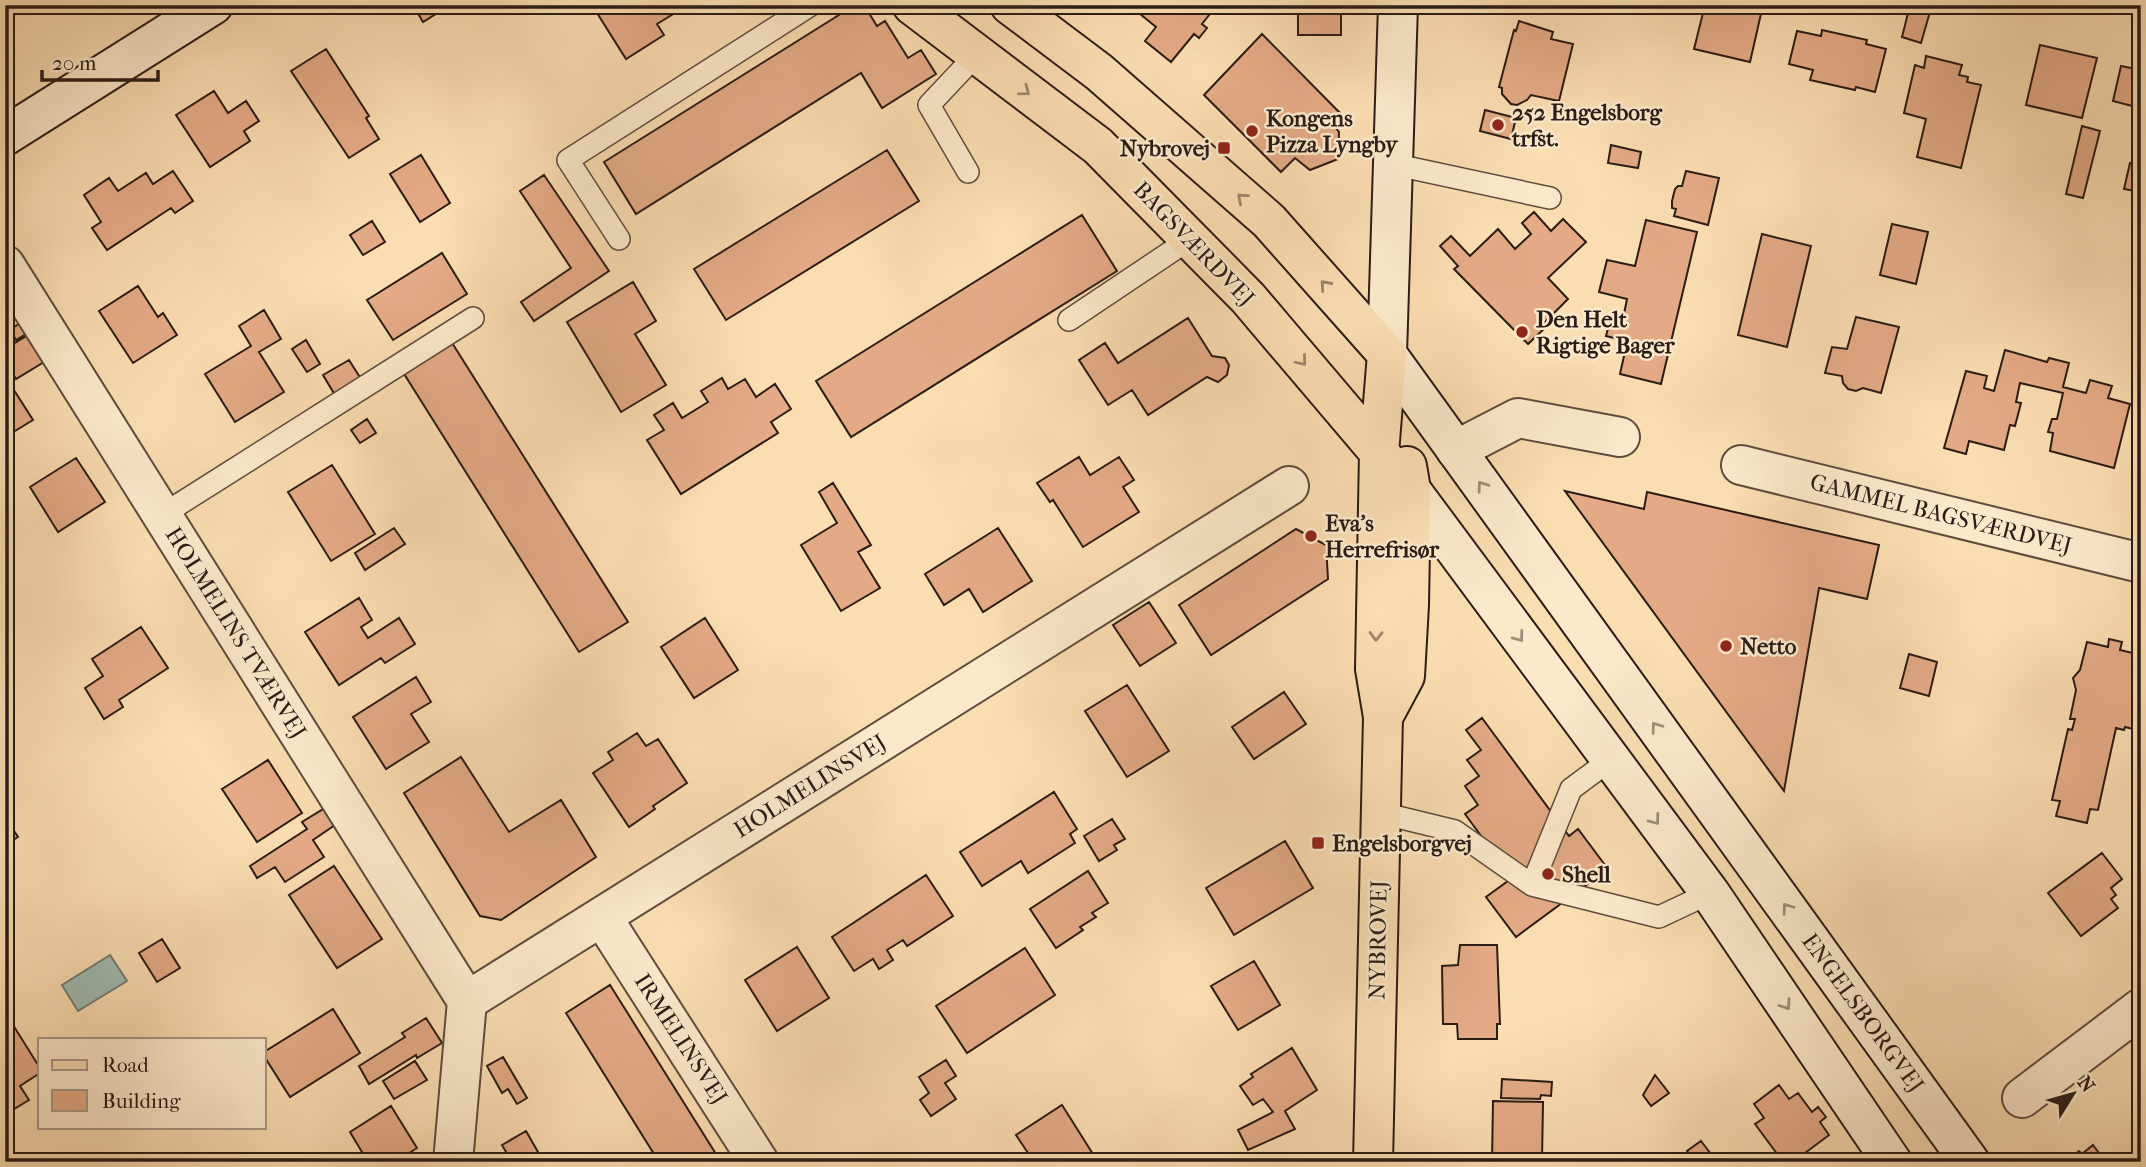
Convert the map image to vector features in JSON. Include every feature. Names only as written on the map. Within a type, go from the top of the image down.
[{"type":"main road","name":"BAGSVÆRDVEJ","points":[[912,5],[1098,146],[1258,309],[1411,490]]},
{"type":"main road","points":[[1010,5],[1099,72],[1269,221],[1387,354]]},
{"type":"main road","name":"NYBROVEJ","points":[[1373,1162],[1383,717],[1375,669],[1380,453],[1387,354]]},
{"type":"main road","name":"NYBROVEJ","points":[[1383,717],[1405,676],[1411,490],[1387,354]]},
{"type":"street","points":[[5,136],[213,5]]},
{"type":"street","name":"NYBROVEJ","points":[[1387,354],[1398,5]]},
{"type":"street","name":"HOLMELINS TVÆRVEJ","points":[[5,265],[467,1001]]},
{"type":"street","name":"ENGELSBORGVEJ","points":[[1387,354],[1970,1162]]},
{"type":"street","points":[[1456,450],[1518,418],[1620,437]]},
{"type":"street","name":"GAMMEL BAGSVÆRDVEJ","points":[[1741,465],[2141,563]]},
{"type":"street","name":"HOLMELINSVEJ","points":[[467,1001],[1289,486]]},
{"type":"street","points":[[1411,490],[1710,893],[1892,1162]]},
{"type":"street","name":"IRMELINSVEJ","points":[[603,916],[759,1162]]},
{"type":"street","points":[[453,1162],[467,1001]]},
{"type":"street","points":[[2022,1098],[2141,1008]]},
{"type":"lane","points":[[619,239],[568,160],[811,5]]},
{"type":"lane","points":[[968,172],[929,105],[977,54]]},
{"type":"lane","points":[[1392,164],[1550,198]]},
{"type":"lane","points":[[1069,320],[1190,239]]},
{"type":"lane","points":[[162,514],[473,318]]},
{"type":"lane","points":[[1532,884],[1571,789],[1610,760]]},
{"type":"lane","points":[[1381,813],[1455,831],[1532,884],[1659,917],[1710,893]]},
{"type":"water","points":[[110,955],[127,981],[78,1011],[62,985]]},
{"type":"building","points":[[413,5],[450,5],[423,22]]},
{"type":"building","points":[[592,5],[688,5],[657,24],[664,35],[626,59]]},
{"type":"building","points":[[855,5],[864,5],[877,26],[885,21],[908,58],[921,50],[936,74],[882,108],[861,73],[636,214],[604,162]]},
{"type":"building","points":[[1129,5],[1217,5],[1202,24],[1207,28],[1199,38],[1194,34],[1171,62],[1145,41],[1156,27]]},
{"type":"building","points":[[1298,5],[1341,5],[1341,35],[1298,35]]},
{"type":"building","points":[[1705,5],[1763,5],[1750,62],[1694,49]]},
{"type":"building","points":[[1910,5],[1932,5],[1921,43],[1902,37]]},
{"type":"building","points":[[1519,21],[1553,32],[1551,39],[1573,44],[1559,101],[1531,95],[1517,105],[1511,104],[1502,94],[1502,88],[1499,87],[1514,30],[1516,31]]},
{"type":"building","points":[[1822,30],[1867,40],[1866,44],[1886,49],[1875,92],[1810,80],[1813,70],[1789,64],[1797,31],[1821,36]]},
{"type":"building","points":[[1262,34],[1342,115],[1333,124],[1339,132],[1338,159],[1310,170],[1295,158],[1281,172],[1204,95]]},
{"type":"building","points":[[2040,45],[2097,58],[2082,118],[2026,105]]},
{"type":"building","points":[[326,49],[369,116],[366,118],[379,139],[349,158],[291,71]]},
{"type":"building","points":[[1926,56],[1962,65],[1959,75],[1968,77],[1967,82],[1981,85],[1961,168],[1917,157],[1926,119],[1904,113],[1915,65],[1924,68]]},
{"type":"building","points":[[2121,66],[2141,70],[2141,88],[2136,107],[2113,101]]},
{"type":"building","points":[[214,91],[228,113],[246,101],[259,121],[244,131],[250,141],[210,167],[176,115]]},
{"type":"building","name":"252 Engelsborg trfst.","points":[[1485,110],[1516,118],[1511,139],[1480,131]]},
{"type":"building","points":[[2082,126],[2100,131],[2083,198],[2066,194]]},
{"type":"building","points":[[1611,145],[1641,152],[1638,168],[1608,163]]},
{"type":"building","points":[[887,150],[919,201],[726,320],[694,269]]},
{"type":"building","points":[[421,155],[450,203],[420,222],[390,174]]},
{"type":"building","points":[[2130,163],[2141,165],[2141,192],[2124,189]]},
{"type":"building","points":[[173,171],[193,201],[175,213],[171,208],[107,250],[92,228],[101,222],[84,195],[109,178],[118,191],[146,173],[153,184]]},
{"type":"building","points":[[1686,171],[1719,178],[1708,225],[1674,216],[1676,209],[1672,208],[1672,201],[1675,189],[1682,186]]},
{"type":"building","points":[[544,175],[609,271],[534,321],[521,302],[571,268],[520,191]]},
{"type":"building","points":[[1534,212],[1551,231],[1563,219],[1586,242],[1548,278],[1568,299],[1545,322],[1548,325],[1528,344],[1454,269],[1458,266],[1440,246],[1451,236],[1470,256],[1498,229],[1515,249],[1531,234],[1522,223]]},
{"type":"building","points":[[1082,215],[1117,271],[851,437],[816,381]]},
{"type":"building","points":[[1646,220],[1697,232],[1661,384],[1620,374],[1626,347],[1617,344],[1618,339],[1606,336],[1612,313],[1624,314],[1627,299],[1599,292],[1607,260],[1635,266]]},
{"type":"building","points":[[372,221],[385,242],[363,255],[350,235]]},
{"type":"building","points":[[1892,224],[1928,232],[1916,284],[1880,275]]},
{"type":"building","points":[[1762,234],[1811,246],[1787,347],[1738,335]]},
{"type":"building","points":[[442,253],[467,294],[393,340],[367,300]]},
{"type":"building","points":[[633,282],[656,321],[635,334],[666,385],[621,412],[567,322]]},
{"type":"building","points":[[138,286],[158,317],[163,313],[177,335],[133,363],[99,311]]},
{"type":"building","points":[[264,310],[281,339],[259,352],[284,392],[235,422],[205,374],[251,346],[239,326]]},
{"type":"building","points":[[1856,317],[1899,327],[1881,393],[1863,388],[1856,391],[1848,389],[1842,376],[1825,373],[1832,347],[1847,349]]},
{"type":"building","points":[[1188,318],[1212,356],[1225,358],[1229,365],[1227,375],[1218,382],[1207,377],[1148,415],[1132,390],[1108,405],[1079,360],[1105,343],[1118,363]]},
{"type":"building","points":[[20,323],[26,334],[16,340],[10,330]]},
{"type":"building","points":[[28,335],[44,362],[16,379],[5,360],[5,349]]},
{"type":"building","points":[[449,338],[628,622],[579,652],[401,369]]},
{"type":"building","points":[[306,340],[320,364],[307,372],[292,349]]},
{"type":"building","points":[[2005,350],[2047,362],[2049,358],[2069,363],[2063,387],[2086,393],[2090,380],[2112,386],[2108,398],[2130,404],[2114,468],[2050,451],[2053,433],[2048,432],[2052,419],[2057,419],[2063,393],[2020,383],[2016,402],[2021,403],[2015,426],[2010,425],[2004,450],[1969,441],[1966,454],[1944,448],[1966,371],[1987,376],[1984,388],[1994,391]]},
{"type":"building","points":[[349,360],[361,379],[335,395],[323,375]]},
{"type":"building","points":[[5,376],[33,420],[5,437]]},
{"type":"building","points":[[722,378],[728,389],[745,379],[756,397],[775,384],[791,409],[771,422],[778,433],[681,494],[647,440],[664,430],[654,415],[673,403],[682,418],[708,402],[701,391]]},
{"type":"building","points":[[367,419],[376,433],[360,443],[351,430]]},
{"type":"building","points":[[1079,457],[1090,475],[1119,457],[1134,480],[1123,487],[1139,512],[1083,547],[1053,500],[1050,502],[1037,483]]},
{"type":"building","points":[[76,458],[105,502],[58,532],[30,487]]},
{"type":"building","points":[[332,465],[375,534],[331,561],[288,492]]},
{"type":"building","points":[[833,483],[871,545],[858,552],[880,588],[841,611],[801,545],[837,523],[819,492]]},
{"type":"building","points":[[1565,491],[1644,509],[1647,492],[1879,545],[1867,599],[1819,588],[1784,791]]},
{"type":"building","points":[[394,528],[405,544],[365,570],[355,553]]},
{"type":"building","points":[[998,528],[1032,581],[983,612],[969,589],[944,605],[925,574]]},
{"type":"building","points":[[1296,529],[1326,545],[1328,579],[1211,655],[1179,605]]},
{"type":"building","points":[[359,598],[372,620],[361,627],[368,638],[399,618],[415,644],[385,663],[381,658],[339,685],[305,632]]},
{"type":"building","points":[[1149,602],[1176,643],[1140,666],[1113,625]]},
{"type":"building","points":[[705,618],[738,670],[694,698],[661,647]]},
{"type":"building","points":[[141,627],[168,668],[119,700],[123,707],[104,719],[85,688],[103,676],[92,659]]},
{"type":"building","points":[[2109,639],[2122,642],[2120,650],[2141,655],[2141,731],[2116,728],[2098,810],[2090,809],[2087,823],[2056,816],[2060,801],[2052,800],[2068,729],[2072,730],[2075,719],[2070,719],[2076,690],[2073,678],[2080,670],[2087,642],[2108,647]]},
{"type":"building","points":[[1909,654],[1937,662],[1929,696],[1900,688]]},
{"type":"building","points":[[416,677],[431,702],[411,714],[429,742],[386,769],[353,717]]},
{"type":"building","points":[[1127,685],[1169,751],[1127,777],[1085,711]]},
{"type":"building","points":[[1284,692],[1306,724],[1254,759],[1232,727]]},
{"type":"building","points":[[1482,718],[1569,836],[1578,829],[1608,869],[1516,937],[1486,897],[1512,878],[1465,814],[1478,805],[1465,786],[1479,776],[1467,760],[1481,750],[1466,730]]},
{"type":"building","points":[[637,733],[646,746],[658,739],[687,783],[653,806],[655,809],[629,827],[593,773],[613,760],[608,752]]},
{"type":"building","points":[[461,757],[509,832],[561,800],[596,857],[501,920],[480,916],[404,793]]},
{"type":"building","points":[[268,760],[302,813],[257,842],[222,789]]},
{"type":"building","points":[[1054,792],[1077,829],[1070,834],[1075,843],[1028,873],[1021,861],[982,886],[960,852]]},
{"type":"building","points":[[325,808],[335,825],[313,840],[324,857],[285,882],[275,867],[257,878],[250,866],[307,829],[302,822]]},
{"type":"building","points":[[5,817],[18,837],[5,845]]},
{"type":"building","points":[[1112,819],[1125,839],[1114,845],[1117,850],[1099,861],[1084,836]]},
{"type":"building","points":[[1285,841],[1313,888],[1234,935],[1206,888]]},
{"type":"building","points":[[2102,853],[2122,879],[2111,888],[2116,895],[2111,899],[2118,908],[2081,936],[2048,893]]},
{"type":"building","points":[[334,866],[382,939],[337,968],[289,895]]},
{"type":"building","points":[[1088,871],[1108,903],[1092,913],[1096,917],[1080,927],[1083,930],[1056,948],[1030,909]]},
{"type":"building","points":[[926,875],[953,916],[907,946],[903,940],[887,950],[893,960],[879,969],[873,959],[854,971],[832,937]]},
{"type":"building","points":[[162,939],[180,968],[157,982],[139,953]]},
{"type":"building","points":[[1460,945],[1497,945],[1500,1024],[1497,1024],[1497,1039],[1458,1039],[1457,1024],[1443,1024],[1442,966],[1458,965]]},
{"type":"building","points":[[797,947],[829,998],[777,1031],[745,980]]},
{"type":"building","points":[[1025,948],[1055,995],[967,1053],[936,1006]]},
{"type":"building","points":[[1254,961],[1280,1005],[1238,1030],[1211,986]]},
{"type":"building","points":[[610,985],[721,1162],[659,1162],[566,1013]]},
{"type":"building","points":[[333,1009],[360,1053],[290,1097],[266,1059],[266,1051]]},
{"type":"building","points":[[426,1018],[442,1043],[417,1058],[416,1055],[369,1084],[359,1066],[405,1037],[402,1033]]},
{"type":"building","points":[[13,1025],[38,1065],[38,1074],[20,1086],[29,1100],[6,1114],[5,1029]]},
{"type":"building","points":[[1292,1048],[1317,1090],[1285,1111],[1295,1129],[1248,1150],[1238,1130],[1273,1112],[1263,1099],[1253,1105],[1240,1086],[1253,1077],[1251,1074]]},
{"type":"building","points":[[503,1057],[527,1098],[517,1104],[508,1089],[502,1093],[487,1066]]},
{"type":"building","points":[[946,1060],[956,1076],[945,1083],[956,1099],[931,1116],[920,1100],[929,1093],[919,1077]]},
{"type":"building","points":[[415,1061],[427,1080],[394,1099],[383,1081]]},
{"type":"building","points":[[1655,1075],[1669,1093],[1651,1106],[1643,1095]]},
{"type":"building","points":[[1502,1079],[1552,1082],[1551,1096],[1541,1095],[1540,1099],[1501,1098]]},
{"type":"building","points":[[1779,1085],[1789,1099],[1798,1093],[1812,1112],[1818,1107],[1826,1117],[1820,1122],[1829,1135],[1793,1162],[1783,1162],[1755,1124],[1764,1118],[1754,1104]]},
{"type":"building","points":[[1493,1101],[1543,1102],[1542,1162],[1492,1162]]},
{"type":"building","points":[[1062,1105],[1098,1162],[1034,1162],[1016,1135]]},
{"type":"building","points":[[391,1106],[417,1148],[395,1162],[368,1162],[350,1132]]},
{"type":"building","points":[[526,1131],[542,1159],[537,1162],[512,1162],[502,1145]]},
{"type":"building","points":[[1701,1141],[1717,1162],[1695,1162],[1687,1151]]},
{"type":"building","points":[[2093,1145],[2106,1162],[2066,1162],[2079,1151],[2082,1154]]},
{"type":"place","name":"252 Engelsborg trfst.","points":[[1498,125]]},
{"type":"place","name":"Kongens Pizza Lyngby","points":[[1252,131]]},
{"type":"place","name":"Nybrovej","points":[[1224,148]]},
{"type":"place","name":"Den Helt Rigtige Bager","points":[[1522,332]]},
{"type":"place","name":"Eva's Herrefrisør","points":[[1311,536]]},
{"type":"place","name":"Netto","points":[[1726,646]]},
{"type":"place","name":"Engelsborgvej","points":[[1318,843]]},
{"type":"place","name":"Shell","points":[[1548,874]]}]
